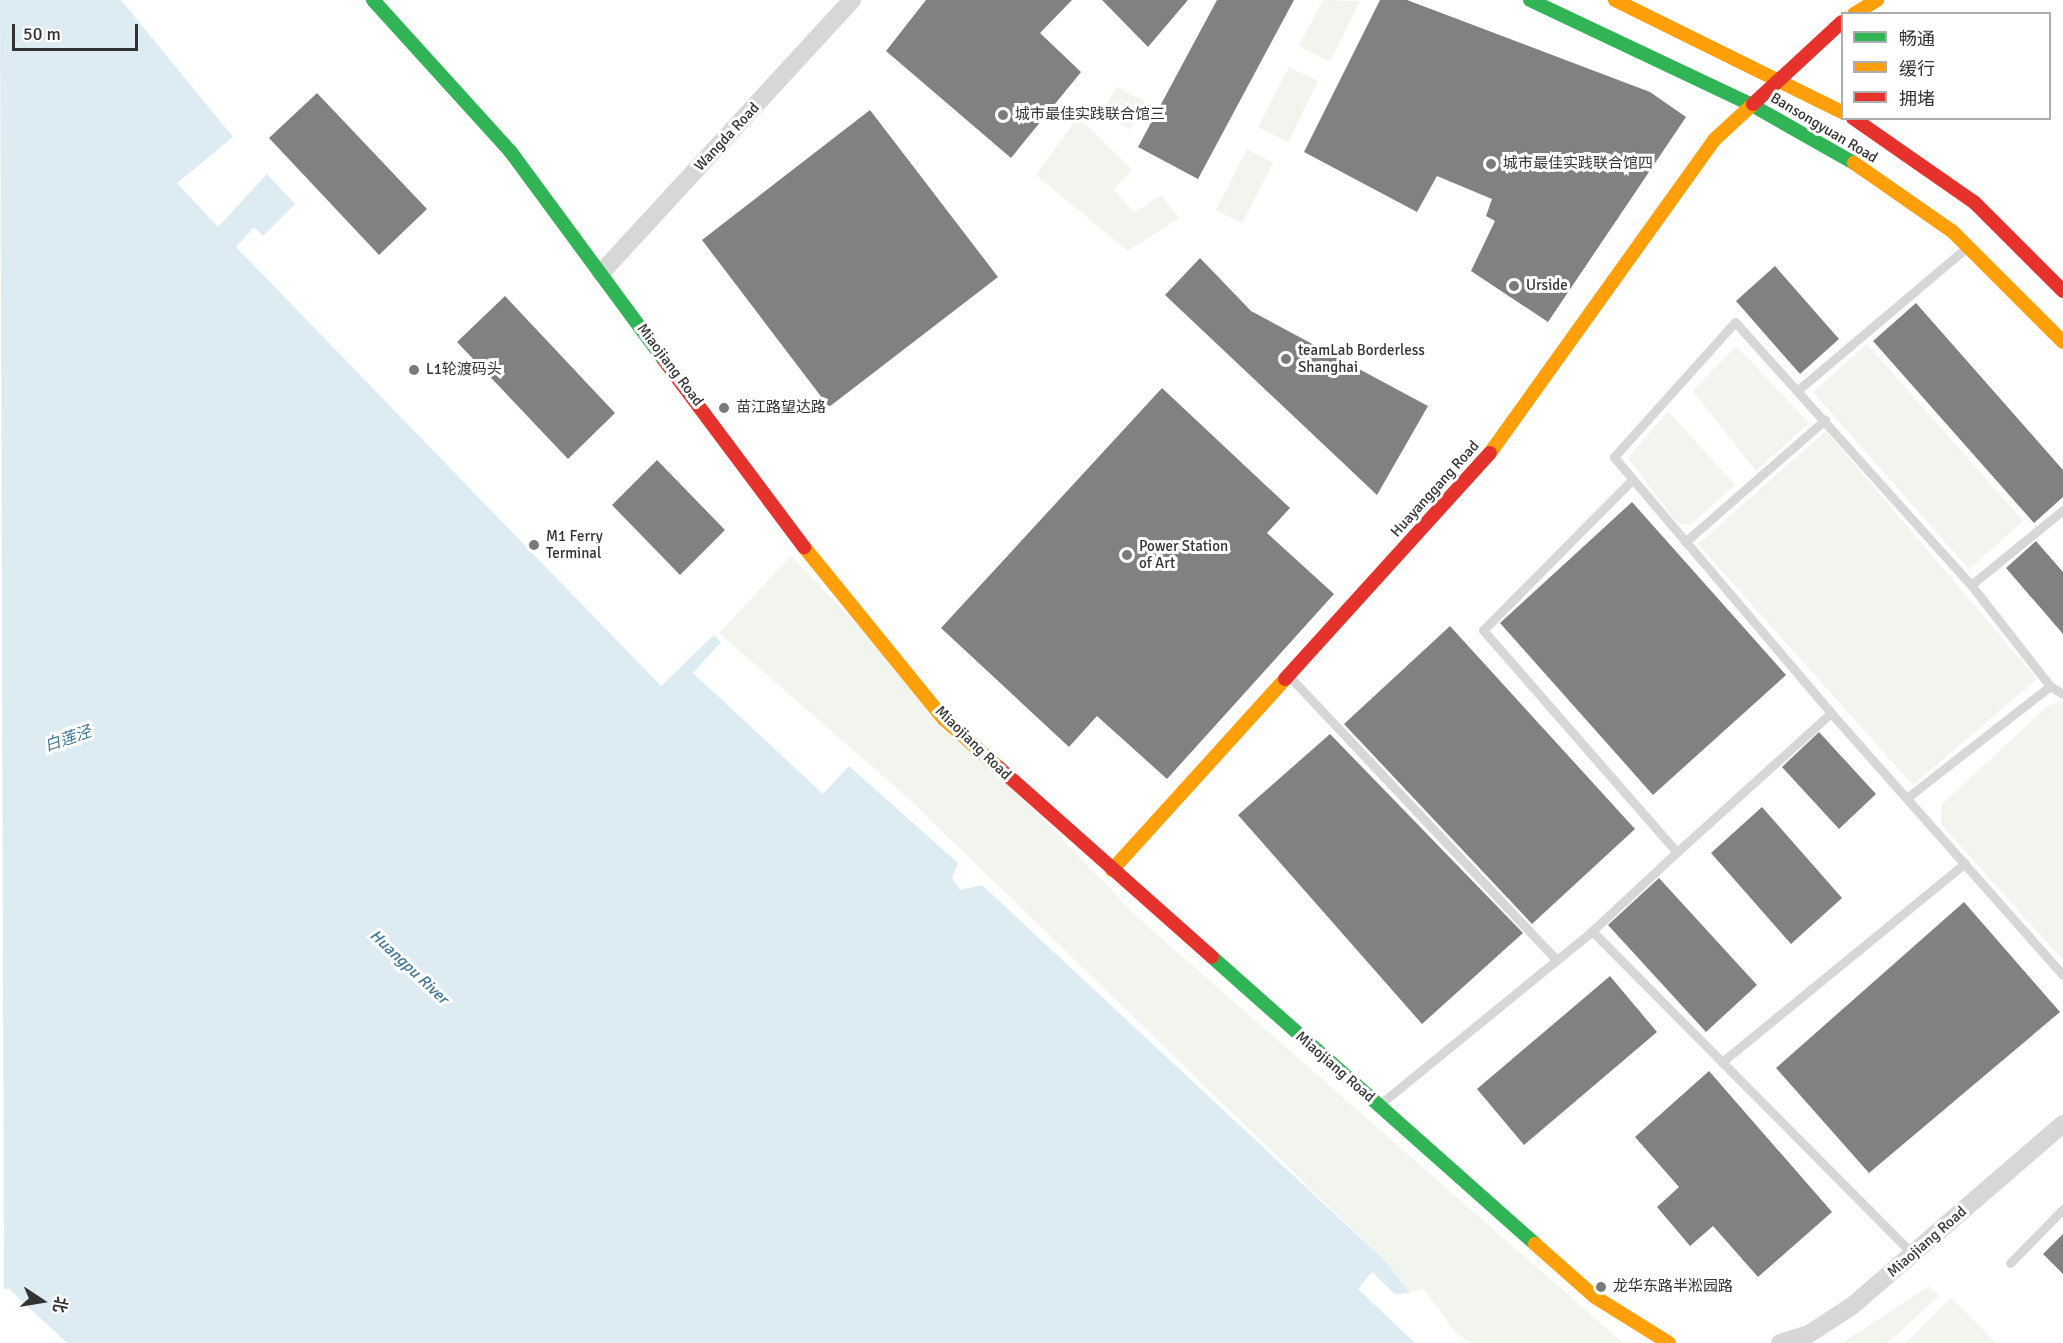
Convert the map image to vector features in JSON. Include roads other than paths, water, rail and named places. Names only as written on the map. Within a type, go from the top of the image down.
[{"type":"street","name":"Miaojiang Road","points":[[373,0],[510,151],[782,520],[944,719],[1595,1297],[1669,1343]]},
{"type":"street","name":"Wangda Road","points":[[601,273],[852,0]]},
{"type":"street","name":"Bansongyuan Road","points":[[1530,0],[1749,104],[1857,165],[1968,247],[2063,342]]},
{"type":"street","name":"Bansongyuan Road","points":[[1615,0],[1778,76],[1841,111]]},
{"type":"street","points":[[1857,12],[1877,0]]},
{"type":"street","name":"Huayanggang Road","points":[[1112,870],[1514,426],[1673,194],[1749,104],[1778,76],[1841,23]]},
{"type":"street","name":"Bansongyuan Road","points":[[1855,120],[1974,202],[2063,291]]},
{"type":"street","name":"Miaojiang Road","points":[[1780,1343],[1809,1334],[1852,1306],[2063,1124]]},
{"type":"lane","points":[[1798,390],[1968,247]]},
{"type":"lane","points":[[2063,694],[2050,686],[1971,585],[1735,322],[1614,457],[1831,713],[1908,797],[2063,975]]},
{"type":"lane","points":[[1685,542],[1825,420]]},
{"type":"lane","points":[[1632,481],[1483,630],[1677,852]]},
{"type":"lane","points":[[1971,585],[2063,510]]},
{"type":"lane","points":[[1288,675],[1557,960]]},
{"type":"lane","points":[[1908,797],[2050,686]]},
{"type":"lane","points":[[1378,1106],[1592,931],[1831,713]]},
{"type":"lane","points":[[1722,1062],[1965,863]]},
{"type":"lane","points":[[1592,931],[1913,1254]]},
{"type":"lane","points":[[2010,1263],[2063,1209]]},
{"type":"water","points":[[0,0],[121,0],[233,137],[177,183],[218,227],[267,174],[295,204],[263,236],[254,227],[236,247],[661,686],[714,635],[721,642],[693,673],[823,794],[849,766],[958,863],[952,878],[960,890],[982,885],[1385,1261],[1410,1293],[1395,1294],[1372,1272],[1358,1289],[1415,1343],[67,1343],[8,1288],[4,1290]]},
{"type":"place","name":"城市最佳实践联合馆三","points":[[1003,115]]},
{"type":"place","name":"城市最佳实践联合馆四","points":[[1491,164]]},
{"type":"place","name":"Urside","points":[[1514,286]]},
{"type":"place","name":"teamLab Borderless Shanghai","points":[[1286,359]]},
{"type":"place","name":"L1轮渡码头","points":[[414,370]]},
{"type":"place","name":"苗江路望达路","points":[[724,408]]},
{"type":"place","name":"M1 Ferry Terminal","points":[[534,545]]},
{"type":"place","name":"Power Station of Art","points":[[1127,555]]},
{"type":"place","name":"龙华东路半淞园路","points":[[1601,1287]]},
{"type":"water label","name":"白莲泾","points":[[68,739]]},
{"type":"water label","name":"Huangpu River","points":[[409,967]]}]
